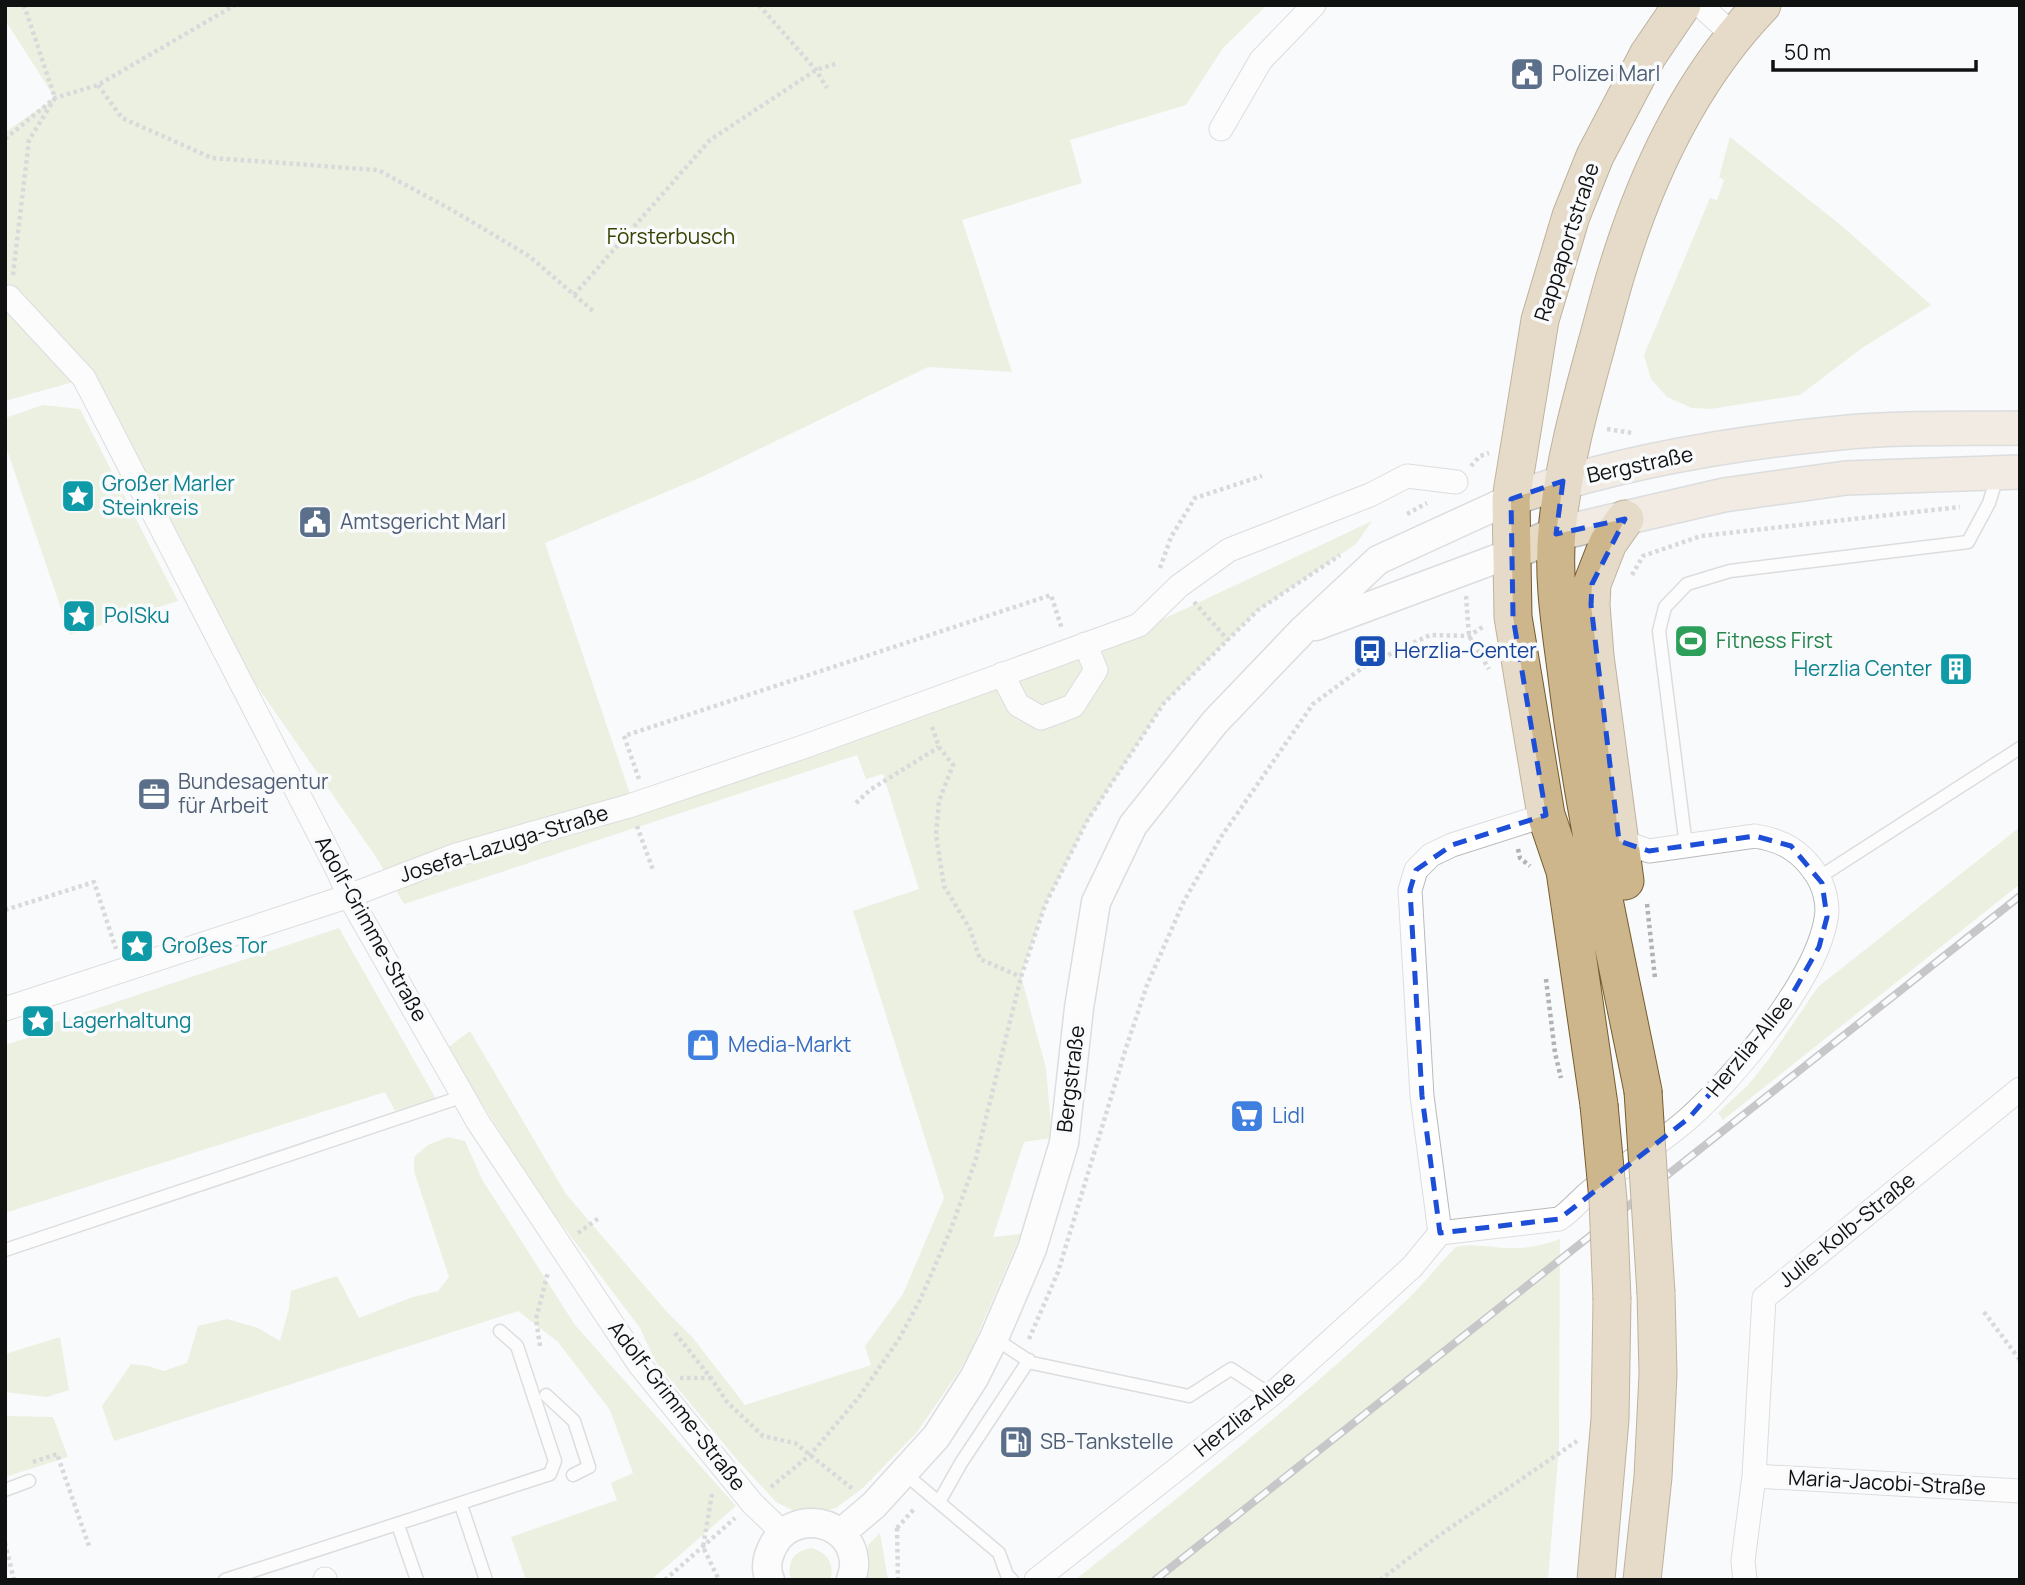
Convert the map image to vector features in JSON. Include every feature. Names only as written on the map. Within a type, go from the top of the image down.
[{"type":"main road","name":"Rappaportstraße","points":[[1511,499],[1540,320],[1571,216],[1601,144],[1648,55],[1682,5]]},
{"type":"main road","points":[[1620,840],[1579,772],[1560,622],[1556,534],[1563,481],[1615,276],[1661,156],[1691,98],[1734,34],[1762,5]]},
{"type":"main road","name":"Bergstraße","points":[[1511,499],[1563,481],[1719,449],[1840,433],[2020,428]]},
{"type":"main road","name":"Bergstraße","points":[[1512,553],[1556,534],[1724,495],[1846,478],[2002,483]]},
{"type":"main road","points":[[1511,499],[1513,617],[1529,821],[1565,871],[1599,1105],[1608,1200],[1612,1300],[1610,1419],[1596,1580]]},
{"type":"main road","points":[[1625,519],[1608,543],[1592,584],[1591,605],[1620,840],[1643,1091],[1656,1293],[1658,1374],[1653,1477],[1642,1580]]},
{"type":"street","points":[[1221,129],[1261,60],[1314,5]]},
{"type":"street","points":[[1700,5],[1734,34]]},
{"type":"street","name":"Adolf-Grimme-Straße","points":[[7,296],[83,378],[313,821],[349,896],[478,1122],[639,1364],[752,1503],[782,1532]]},
{"type":"street","name":"Josefa-Lazuga-Straße","points":[[5,1009],[349,896],[456,855],[637,803],[803,747],[1139,625],[1179,586],[1229,550],[1370,495],[1407,476],[1456,482]]},
{"type":"street","name":"Bergstraße","points":[[841,1533],[874,1505],[936,1437],[974,1378],[1032,1249],[1064,1143],[1079,1007],[1096,902],[1133,825],[1215,722],[1303,630],[1378,560],[1511,499]]},
{"type":"street","name":"Bergstraße","points":[[1303,630],[1512,553]]},
{"type":"street","points":[[1002,674],[1018,705],[1041,718],[1073,706],[1096,670],[1077,647]]},
{"type":"street","points":[[1440,1233],[1422,1096],[1410,890],[1416,870],[1431,855],[1452,845],[1529,821]]},
{"type":"street","name":"Herzlia-Allee","points":[[1037,1580],[1271,1395],[1412,1267],[1440,1233],[1559,1219],[1570,1212],[1585,1195],[1689,1118],[1747,1056],[1777,1017],[1819,947],[1827,917],[1818,878],[1806,859],[1790,846],[1768,837],[1755,835],[1686,846],[1620,840]]},
{"type":"street","name":"Julie-Kolb-Straße","points":[[1745,1580],[1743,1561],[1754,1476],[1764,1298],[2020,1089]]},
{"type":"street","name":"Maria-Jacobi-Straße","points":[[1754,1476],[2020,1490]]},
{"type":"street","points":[[770,1580],[767,1574],[768,1557],[776,1539],[788,1527],[807,1522],[826,1525],[841,1533],[850,1547],[854,1564],[851,1580]]},
{"type":"lane","points":[[1686,846],[1659,631],[1665,607],[1687,584],[1730,571],[1968,542],[2002,483]]},
{"type":"lane","points":[[1818,878],[2020,748]]},
{"type":"lane","points":[[5,1250],[464,1096]]},
{"type":"lane","points":[[225,1580],[550,1474],[555,1461],[517,1346],[500,1331]]},
{"type":"lane","points":[[994,1338],[1025,1358],[1189,1396],[1231,1369],[1271,1395]]},
{"type":"lane","points":[[939,1502],[1025,1358]]},
{"type":"lane","points":[[547,1395],[574,1421],[589,1467],[573,1475]]},
{"type":"lane","points":[[904,1473],[999,1553],[1007,1575],[1012,1580]]},
{"type":"lane","points":[[5,1490],[29,1481]]},
{"type":"lane","points":[[463,1511],[486,1580]]},
{"type":"lane","points":[[400,1531],[417,1580]]},
{"type":"path","points":[[24,5],[55,98]]},
{"type":"path","points":[[5,139],[55,98],[98,85],[234,5]]},
{"type":"path","points":[[759,5],[816,70],[827,88]]},
{"type":"path","points":[[574,295],[710,141],[816,70],[838,63]]},
{"type":"path","points":[[98,85],[122,118],[212,158],[378,170],[529,256],[593,311]]},
{"type":"path","points":[[7,296],[29,140],[55,98]]},
{"type":"path","points":[[1157,574],[1171,537],[1195,499],[1262,476]]},
{"type":"path","points":[[1626,586],[1643,556],[1701,536],[2002,483]]},
{"type":"path","points":[[1179,586],[1228,640]]},
{"type":"path","points":[[653,870],[624,736],[1051,595],[1077,647]]},
{"type":"path","points":[[1025,1358],[1058,1272],[1147,985],[1184,901],[1221,837],[1313,704],[1365,666],[1430,635],[1469,636],[1490,671]]},
{"type":"path","points":[[665,1580],[810,1455],[859,1397],[899,1339],[920,1300],[951,1229],[975,1162],[1021,976],[980,959],[970,929],[944,886],[936,835],[939,801],[953,765],[939,747],[924,703]]},
{"type":"path","points":[[856,803],[870,790],[939,747]]},
{"type":"path","points":[[1529,821],[1520,858],[1536,870]]},
{"type":"path","points":[[1620,840],[1653,884],[1646,904],[1655,983]]},
{"type":"path","points":[[5,910],[94,881],[122,970]]},
{"type":"path","points":[[1546,969],[1555,1053],[1563,1088]]},
{"type":"path","points":[[536,1319],[542,1296]]},
{"type":"path","points":[[1984,1312],[2020,1360]]},
{"type":"path","points":[[675,1333],[727,1402],[763,1436],[795,1443],[874,1505],[897,1528]]},
{"type":"path","points":[[1380,1580],[1437,1537],[1610,1419]]},
{"type":"path","points":[[57,1454],[89,1546]]},
{"type":"path","points":[[717,1460],[703,1546],[719,1580]]},
{"type":"path","points":[[898,1580],[897,1528],[928,1493]]},
{"type":"path","points":[[5,1543],[14,1580]]},
{"type":"highlighted area","points":[[1563,481],[1556,534],[1625,519],[1592,584],[1591,605],[1619,841],[1649,851],[1755,836],[1791,846],[1822,883],[1827,917],[1819,947],[1785,1007],[1689,1118],[1570,1212],[1559,1219],[1440,1233],[1422,1096],[1410,890],[1416,870],[1452,845],[1546,815],[1513,617],[1511,499]]},
{"type":"green space","name":"Försterbusch","points":[[5,5],[1267,5],[1223,48],[1186,105],[1070,140],[1082,183],[962,220],[1012,372],[928,367],[704,476],[545,543],[633,803],[1140,630],[1372,521],[1356,544],[1258,610],[1164,703],[1087,822],[1045,905],[1021,976],[1046,1068],[1052,1138],[1024,1142],[993,1237],[1021,1234],[971,1350],[958,1373],[917,1432],[864,1487],[836,1508],[816,1513],[794,1511],[776,1502],[739,1462],[655,1361],[640,1328],[541,1197],[447,1048],[470,1031],[566,1194],[667,1312],[693,1338],[745,1405],[871,1365],[865,1346],[903,1294],[944,1198],[853,911],[919,889],[883,774],[866,779],[857,755],[404,904],[376,857],[204,610],[84,379],[5,401],[5,132],[55,98],[5,20]]},
{"type":"green space","points":[[1730,137],[1842,226],[1931,305],[1862,348],[1800,395],[1710,409],[1692,408],[1667,397],[1651,379],[1644,355],[1710,198],[1717,200],[1724,180],[1719,177]]},
{"type":"green space","points":[[43,405],[80,409],[178,601],[70,635],[5,444],[5,418]]},
{"type":"green space","points":[[2020,827],[2020,884],[1723,1120],[1718,1113],[1748,1085],[1769,1059],[1818,987]]},
{"type":"green space","points":[[339,928],[436,1099],[395,1111],[385,1092],[5,1213],[5,1045],[46,1032],[50,1024]]},
{"type":"green space","points":[[448,1137],[465,1141],[483,1181],[575,1325],[736,1506],[651,1580],[526,1580],[511,1537],[617,1500],[611,1483],[633,1473],[610,1410],[558,1342],[518,1311],[114,1441],[102,1406],[131,1364],[164,1371],[187,1363],[198,1326],[227,1319],[258,1328],[280,1341],[291,1291],[337,1276],[359,1318],[410,1298],[438,1291],[449,1277],[414,1171],[414,1157],[428,1145]]},
{"type":"green space","points":[[1560,1239],[1559,1446],[1548,1580],[1075,1580],[1161,1512],[1329,1371],[1409,1298],[1456,1247],[1471,1245],[1522,1248]]},
{"type":"green space","points":[[60,1337],[69,1390],[47,1397],[5,1392],[5,1354]]},
{"type":"green space","points":[[5,1416],[53,1417],[68,1457],[5,1477]]},
{"type":"green space","points":[[880,1533],[888,1580],[864,1580],[868,1545]]},
{"type":"green space","points":[[812,1548],[829,1560],[832,1569],[830,1580],[791,1580],[793,1558],[800,1551]]},
{"type":"railway","points":[[1155,1580],[2020,896]]},
{"type":"place","name":"Polizei Marl","points":[[1527,74]]},
{"type":"place","name":"Großer Marler Steinkreis","points":[[78,496]]},
{"type":"place","name":"Amtsgericht Marl","points":[[315,522]]},
{"type":"place","name":"PolSku","points":[[79,616]]},
{"type":"place","name":"Fitness First","points":[[1691,641]]},
{"type":"place","name":"Herzlia-Center","points":[[1370,651]]},
{"type":"place","name":"Herzlia Center","points":[[1956,669]]},
{"type":"place","name":"Bundesagentur für Arbeit","points":[[154,794]]},
{"type":"place","name":"Großes Tor","points":[[137,946]]},
{"type":"place","name":"Lagerhaltung","points":[[38,1021]]},
{"type":"place","name":"Media-Markt","points":[[703,1045]]},
{"type":"place","name":"Lidl","points":[[1247,1116]]},
{"type":"place","name":"SB-Tankstelle","points":[[1016,1442]]}]
